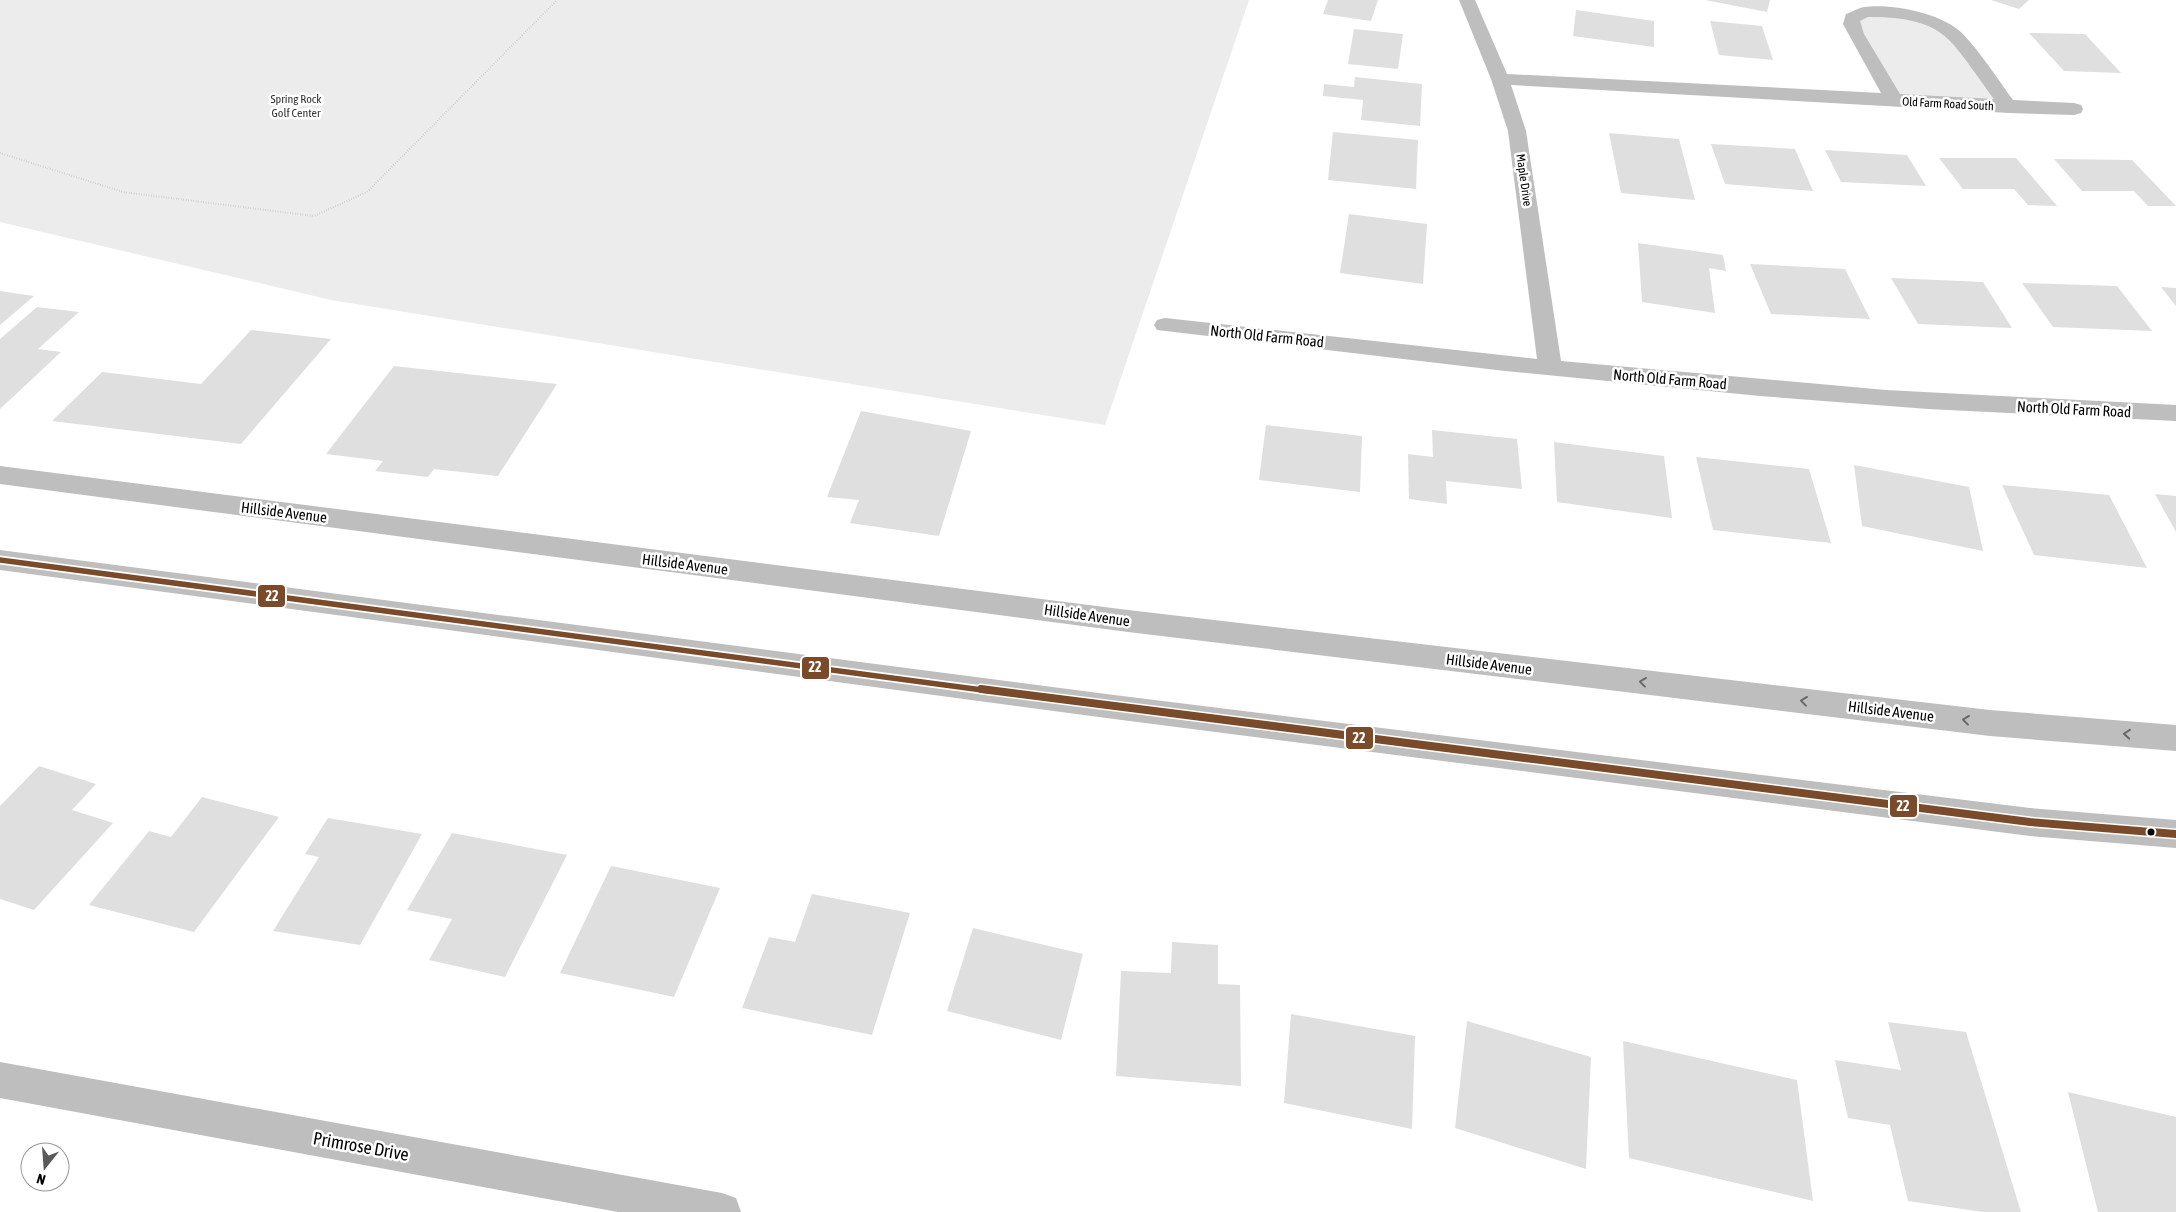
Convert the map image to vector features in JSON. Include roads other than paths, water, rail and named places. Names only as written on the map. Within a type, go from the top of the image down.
[{"type":"main road","name":"Maple Drive","points":[[1468,0],[1500,79],[1517,131],[1550,367]]},
{"type":"main road","name":"Old Farm Road South","points":[[1895,101],[1855,34],[1852,18],[1856,14],[1892,12],[1922,18],[1939,25],[1954,36],[2009,107]]},
{"type":"main road","name":"Old Farm Road South","points":[[1500,79],[2009,107]]},
{"type":"main road","points":[[2009,107],[2074,109]]},
{"type":"main road","name":"North Old Farm Road","points":[[1165,325],[1550,367],[1924,401],[2176,413]]},
{"type":"main road","name":"Hillside Avenue","points":[[0,475],[1128,621],[1990,723],[2176,738]]},
{"type":"main road","points":[[0,560],[1143,711],[2020,820],[2176,834]]},
{"type":"main road","name":"Primrose Drive","points":[[0,1080],[722,1212]]},
{"type":"park label","name":"Spring Rock Golf Center","points":[[296,106]]}]
